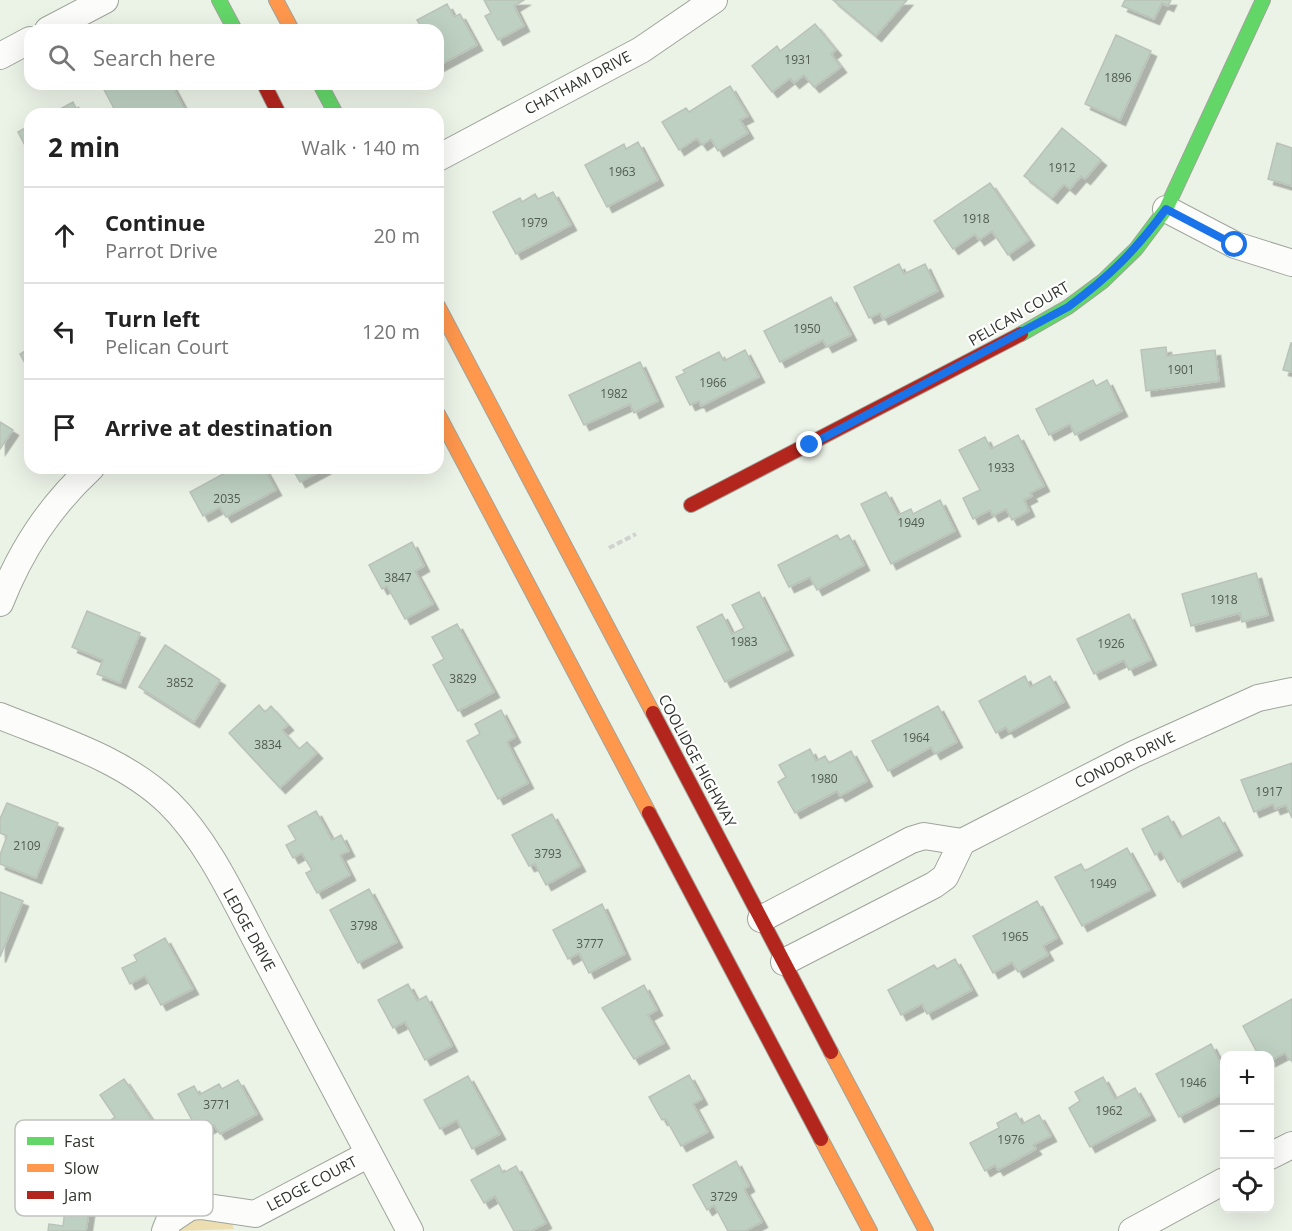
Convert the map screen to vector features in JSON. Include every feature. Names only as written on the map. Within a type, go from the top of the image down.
[{"type":"main road","points":[[219,0],[232,24]]},
{"type":"main road","points":[[276,0],[289,24]]},
{"type":"main road","name":"PELICAN COURT","points":[[691,505],[1068,307],[1103,281],[1136,249],[1166,209],[1263,0]]},
{"type":"main road","points":[[267,90],[276,108]]},
{"type":"main road","points":[[323,90],[333,108]]},
{"type":"main road","name":"COOLIDGE HIGHWAY","points":[[444,317],[926,1231]]},
{"type":"main road","points":[[444,425],[870,1231]]},
{"type":"street","points":[[59,24],[105,0]]},
{"type":"street","name":"CHATHAM DRIVE","points":[[444,155],[641,50],[714,0]]},
{"type":"street","points":[[0,56],[24,43]]},
{"type":"street","points":[[1166,209],[1235,245],[1292,263]]},
{"type":"street","points":[[0,603],[21,555],[39,526],[53,506],[85,474]]},
{"type":"street","name":"CONDOR DRIVE","points":[[962,842],[1134,754],[1258,698],[1292,691]]},
{"type":"street","name":"LEDGE DRIVE","points":[[0,716],[74,745],[114,765],[153,790],[185,820],[201,843],[246,924],[410,1231]]},
{"type":"street","points":[[761,919],[911,840],[924,837],[962,842],[945,877],[934,885],[784,962]]},
{"type":"street","points":[[1274,1154],[1292,1145]]},
{"type":"street","name":"LEDGE COURT","points":[[213,1210],[252,1222],[369,1154]]},
{"type":"street","points":[[1132,1231],[1220,1183]]},
{"type":"street","name":"LEDGE COURT","points":[[165,1231],[176,1216]]},
{"type":"path","points":[[609,548],[636,534]]},
{"type":"shaded area","points":[[196,1218],[232,1223],[234,1229],[178,1231]]},
{"type":"building","points":[[484,0],[524,0],[514,6],[524,26],[498,40],[485,16],[491,13]]},
{"type":"building","points":[[833,0],[907,0],[876,36]]},
{"type":"building","points":[[1125,0],[1171,0],[1168,6],[1162,3],[1154,19],[1122,6]]},
{"type":"building","points":[[447,4],[454,17],[460,14],[477,45],[444,63],[444,24],[419,24],[417,20]]},
{"type":"building","points":[[815,24],[836,50],[831,54],[841,67],[814,87],[804,75],[794,83],[790,78],[772,92],[752,66],[777,46],[780,51]]},
{"type":"building","points":[[1116,35],[1151,51],[1120,120],[1085,104]]},
{"type":"building","points":[[730,86],[748,116],[740,120],[748,133],[718,151],[711,139],[702,145],[697,138],[679,150],[662,122],[686,108],[689,112]]},
{"type":"building","points":[[104,90],[174,90],[184,108],[114,108]]},
{"type":"building","points":[[73,102],[76,108],[62,108]]},
{"type":"building","points":[[24,128],[24,144],[18,132]]},
{"type":"building","points":[[1062,128],[1101,160],[1085,179],[1081,176],[1070,189],[1064,184],[1052,198],[1024,176]]},
{"type":"building","points":[[638,142],[658,180],[607,207],[585,165],[624,144],[626,149]]},
{"type":"building","points":[[1277,143],[1292,148],[1292,186],[1268,179]]},
{"type":"building","points":[[990,183],[1029,240],[1008,255],[992,231],[979,240],[975,234],[953,249],[934,221]]},
{"type":"building","points":[[553,192],[571,225],[516,254],[493,212],[520,198],[522,202],[535,194],[538,199]]},
{"type":"building","points":[[899,264],[904,274],[925,264],[938,291],[883,319],[880,313],[869,318],[854,287]]},
{"type":"building","points":[[831,297],[851,335],[827,347],[823,340],[780,362],[764,331]]},
{"type":"building","points":[[1292,343],[1292,372],[1283,370]]},
{"type":"building","points":[[1166,347],[1167,356],[1215,350],[1219,381],[1146,391],[1141,350]]},
{"type":"building","points":[[745,350],[759,377],[701,406],[699,401],[690,405],[676,377],[685,373],[683,370],[719,352],[724,361]]},
{"type":"building","points":[[640,362],[658,401],[634,413],[630,404],[584,425],[569,395]]},
{"type":"building","points":[[1093,380],[1096,386],[1107,380],[1122,411],[1075,435],[1070,424],[1049,435],[1036,409]]},
{"type":"building","points":[[0,422],[13,430],[0,449]]},
{"type":"building","points":[[1018,435],[1044,486],[1030,493],[1032,496],[1024,500],[1029,511],[1012,520],[1006,509],[993,516],[990,510],[973,519],[963,498],[980,490],[959,450],[985,437],[991,449]]},
{"type":"building","points":[[223,474],[267,474],[276,490],[226,517],[220,507],[203,516],[190,492]]},
{"type":"building","points":[[295,474],[315,474],[300,482]]},
{"type":"building","points":[[886,492],[898,515],[911,509],[913,514],[940,500],[955,531],[891,564],[861,504]]},
{"type":"building","points":[[837,535],[840,540],[849,535],[864,565],[817,590],[810,577],[789,587],[778,565]]},
{"type":"building","points":[[412,542],[424,566],[415,571],[433,604],[405,619],[387,586],[382,589],[369,565]]},
{"type":"building","points":[[1256,573],[1268,615],[1242,622],[1240,613],[1191,626],[1182,594]]},
{"type":"building","points":[[759,592],[788,650],[725,682],[697,627],[722,614],[732,634],[744,628],[732,605]]},
{"type":"building","points":[[87,611],[140,633],[120,683],[97,674],[103,660],[72,647]]},
{"type":"building","points":[[1129,614],[1151,660],[1129,670],[1124,660],[1094,674],[1077,639]]},
{"type":"building","points":[[457,624],[494,692],[458,711],[433,665],[444,659],[432,637]]},
{"type":"building","points":[[165,645],[220,680],[194,722],[139,687]]},
{"type":"building","points":[[1025,676],[1030,687],[1050,676],[1064,702],[1009,732],[1006,727],[996,733],[979,701]]},
{"type":"building","points":[[259,705],[265,712],[271,706],[288,725],[282,730],[299,749],[307,742],[317,753],[280,788],[229,733]]},
{"type":"building","points":[[938,706],[957,742],[935,754],[931,747],[888,771],[872,741]]},
{"type":"building","points":[[501,710],[515,737],[507,742],[528,783],[498,799],[467,741],[480,734],[475,724]]},
{"type":"building","points":[[810,749],[816,761],[825,756],[829,763],[851,751],[867,781],[840,796],[837,791],[795,813],[778,782],[786,777],[779,765]]},
{"type":"building","points":[[1292,763],[1292,818],[1286,805],[1275,809],[1273,804],[1254,812],[1241,780]]},
{"type":"building","points":[[7,803],[58,823],[36,878],[0,864],[0,855],[7,836],[0,833],[0,819]]},
{"type":"building","points":[[316,811],[332,840],[341,835],[349,851],[340,855],[350,875],[317,893],[306,873],[312,870],[302,853],[293,858],[286,845],[296,840],[288,826]]},
{"type":"building","points":[[552,814],[580,866],[546,885],[535,864],[529,866],[512,835]]},
{"type":"building","points":[[1168,816],[1180,838],[1219,817],[1237,850],[1178,882],[1161,851],[1155,855],[1142,829]]},
{"type":"building","points":[[1127,848],[1150,890],[1082,926],[1055,877],[1081,864],[1085,871]]},
{"type":"building","points":[[369,889],[397,942],[358,963],[330,910]]},
{"type":"building","points":[[0,892],[23,901],[0,957]]},
{"type":"building","points":[[1037,901],[1057,938],[1043,946],[1048,955],[1018,972],[1012,962],[993,973],[973,936]]},
{"type":"building","points":[[602,904],[625,954],[589,973],[579,953],[568,959],[553,930]]},
{"type":"building","points":[[165,938],[193,989],[161,1005],[145,976],[130,984],[122,968],[137,961],[134,955]]},
{"type":"building","points":[[955,959],[972,990],[927,1014],[922,1004],[901,1015],[888,990],[934,965],[937,969]]},
{"type":"building","points":[[408,984],[417,1001],[426,996],[452,1046],[425,1060],[405,1022],[393,1028],[378,1000]]},
{"type":"building","points":[[644,985],[657,1010],[648,1015],[664,1043],[634,1059],[602,1008]]},
{"type":"building","points":[[1292,999],[1292,1058],[1289,1060],[1285,1053],[1274,1059],[1274,1051],[1256,1051],[1243,1026]]},
{"type":"building","points":[[1211,1044],[1220,1062],[1220,1095],[1179,1117],[1156,1074]]},
{"type":"building","points":[[689,1075],[702,1099],[693,1104],[708,1132],[681,1146],[666,1119],[662,1120],[649,1097]]},
{"type":"building","points":[[468,1076],[500,1134],[472,1149],[457,1120],[440,1129],[424,1100]]},
{"type":"building","points":[[1103,1077],[1115,1099],[1135,1088],[1150,1115],[1090,1147],[1069,1108],[1080,1101],[1075,1092]]},
{"type":"building","points":[[124,1079],[152,1120],[111,1120],[115,1117],[100,1095]]},
{"type":"building","points":[[238,1080],[257,1114],[220,1134],[213,1126],[213,1120],[192,1120],[178,1094],[194,1086],[199,1095],[219,1084],[222,1089]]},
{"type":"building","points":[[1016,1113],[1022,1124],[1039,1115],[1051,1136],[1033,1145],[1036,1149],[998,1170],[995,1165],[985,1171],[970,1143],[999,1128],[997,1123]]},
{"type":"building","points":[[736,1161],[749,1186],[744,1189],[762,1222],[745,1231],[728,1231],[714,1205],[707,1210],[693,1185]]},
{"type":"building","points":[[499,1165],[503,1173],[516,1166],[546,1223],[531,1231],[514,1231],[495,1196],[484,1203],[471,1180]]},
{"type":"building","points":[[64,1216],[88,1216],[86,1231],[48,1231],[49,1224],[63,1226]]},
{"type":"traffic: fast","points":[[219,0],[232,24]]},
{"type":"traffic: fast","points":[[1021,334],[1068,307],[1103,281],[1136,249],[1166,209],[1263,0]]},
{"type":"traffic: fast","points":[[323,90],[333,108]]},
{"type":"traffic: slow","points":[[276,0],[289,24]]},
{"type":"traffic: slow","points":[[444,317],[653,713]]},
{"type":"traffic: slow","points":[[444,425],[649,813]]},
{"type":"traffic: slow","points":[[831,1052],[926,1231]]},
{"type":"traffic: slow","points":[[821,1139],[870,1231]]},
{"type":"traffic: jam","points":[[267,90],[276,108]]},
{"type":"traffic: jam","points":[[691,505],[1021,334]]},
{"type":"traffic: jam","points":[[653,713],[831,1052]]},
{"type":"traffic: jam","points":[[649,813],[821,1139]]},
{"type":"route","points":[[810,445],[1068,307],[1103,281],[1136,249],[1166,209],[1191,225],[1235,245]]}]
